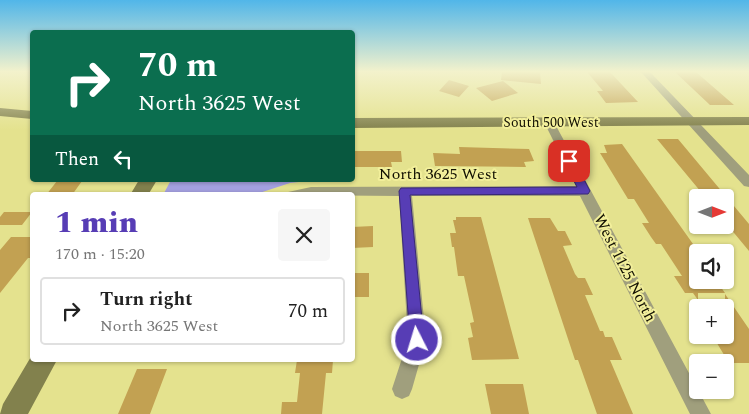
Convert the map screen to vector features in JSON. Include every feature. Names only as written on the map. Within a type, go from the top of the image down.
[{"type":"street","points":[[663,91],[749,184]]},
{"type":"street","points":[[0,112],[30,115]]},
{"type":"street","name":"South 500 West","points":[[355,123],[749,121]]},
{"type":"street","name":"West 1125 North","points":[[549,122],[701,414]]},
{"type":"street","points":[[402,388],[417,340],[405,191]]},
{"type":"street","name":"North 3625 West","points":[[311,192],[584,191]]},
{"type":"street","points":[[13,414],[43,362]]},
{"type":"shaded area","points":[[170,182],[299,182],[262,192],[165,192]]},
{"type":"building","points":[[440,91],[464,91],[459,97]]},
{"type":"building","points":[[480,91],[516,91],[518,93],[492,101]]},
{"type":"building","points":[[597,91],[628,91],[638,102],[606,103]]},
{"type":"building","points":[[695,91],[718,91],[734,105],[710,105]]},
{"type":"building","points":[[657,139],[678,139],[720,189],[699,189]]},
{"type":"building","points":[[622,144],[693,244],[689,244],[689,289],[722,289],[725,293],[698,293],[697,299],[693,293],[685,293],[674,276],[682,276],[661,244],[656,244],[651,237],[642,223],[649,223],[634,199],[628,199],[600,153],[607,153],[604,145]]},
{"type":"building","points":[[459,147],[529,149],[534,161],[524,162],[526,167],[435,166],[433,153],[460,154]]},
{"type":"building","points":[[355,151],[401,151],[402,162],[391,162],[392,167],[355,167]]},
{"type":"building","points":[[56,182],[81,182],[74,192],[48,192]]},
{"type":"building","points":[[734,206],[749,224],[749,251],[734,233]]},
{"type":"building","points":[[4,212],[30,212],[22,225],[0,225],[0,217]]},
{"type":"building","points":[[456,217],[481,217],[519,359],[472,360],[468,338],[473,337],[470,323],[474,322],[464,276],[458,276],[450,233],[456,233],[453,220],[456,220]]},
{"type":"building","points":[[528,218],[550,218],[558,231],[565,231],[572,245],[563,246],[575,274],[578,278],[585,278],[593,295],[585,295],[600,331],[603,331],[605,337],[612,337],[622,360],[610,360],[633,414],[597,414],[578,360],[575,360]]},
{"type":"building","points":[[373,226],[373,247],[355,248],[355,227]]},
{"type":"building","points":[[11,237],[30,237],[30,258],[28,258],[0,293],[0,250]]},
{"type":"building","points":[[355,273],[369,273],[369,297],[355,297]]},
{"type":"building","points":[[734,307],[749,329],[749,363],[734,363],[734,354],[724,354],[717,344],[734,344]]},
{"type":"building","points":[[297,362],[333,362],[332,373],[326,373],[322,414],[281,414],[282,402],[297,402],[300,373],[295,373]]},
{"type":"building","points":[[137,369],[167,369],[150,414],[118,414]]},
{"type":"building","points":[[485,384],[523,384],[529,414],[491,414]]},
{"type":"route","points":[[417,340],[405,191],[584,191],[569,161]]}]
